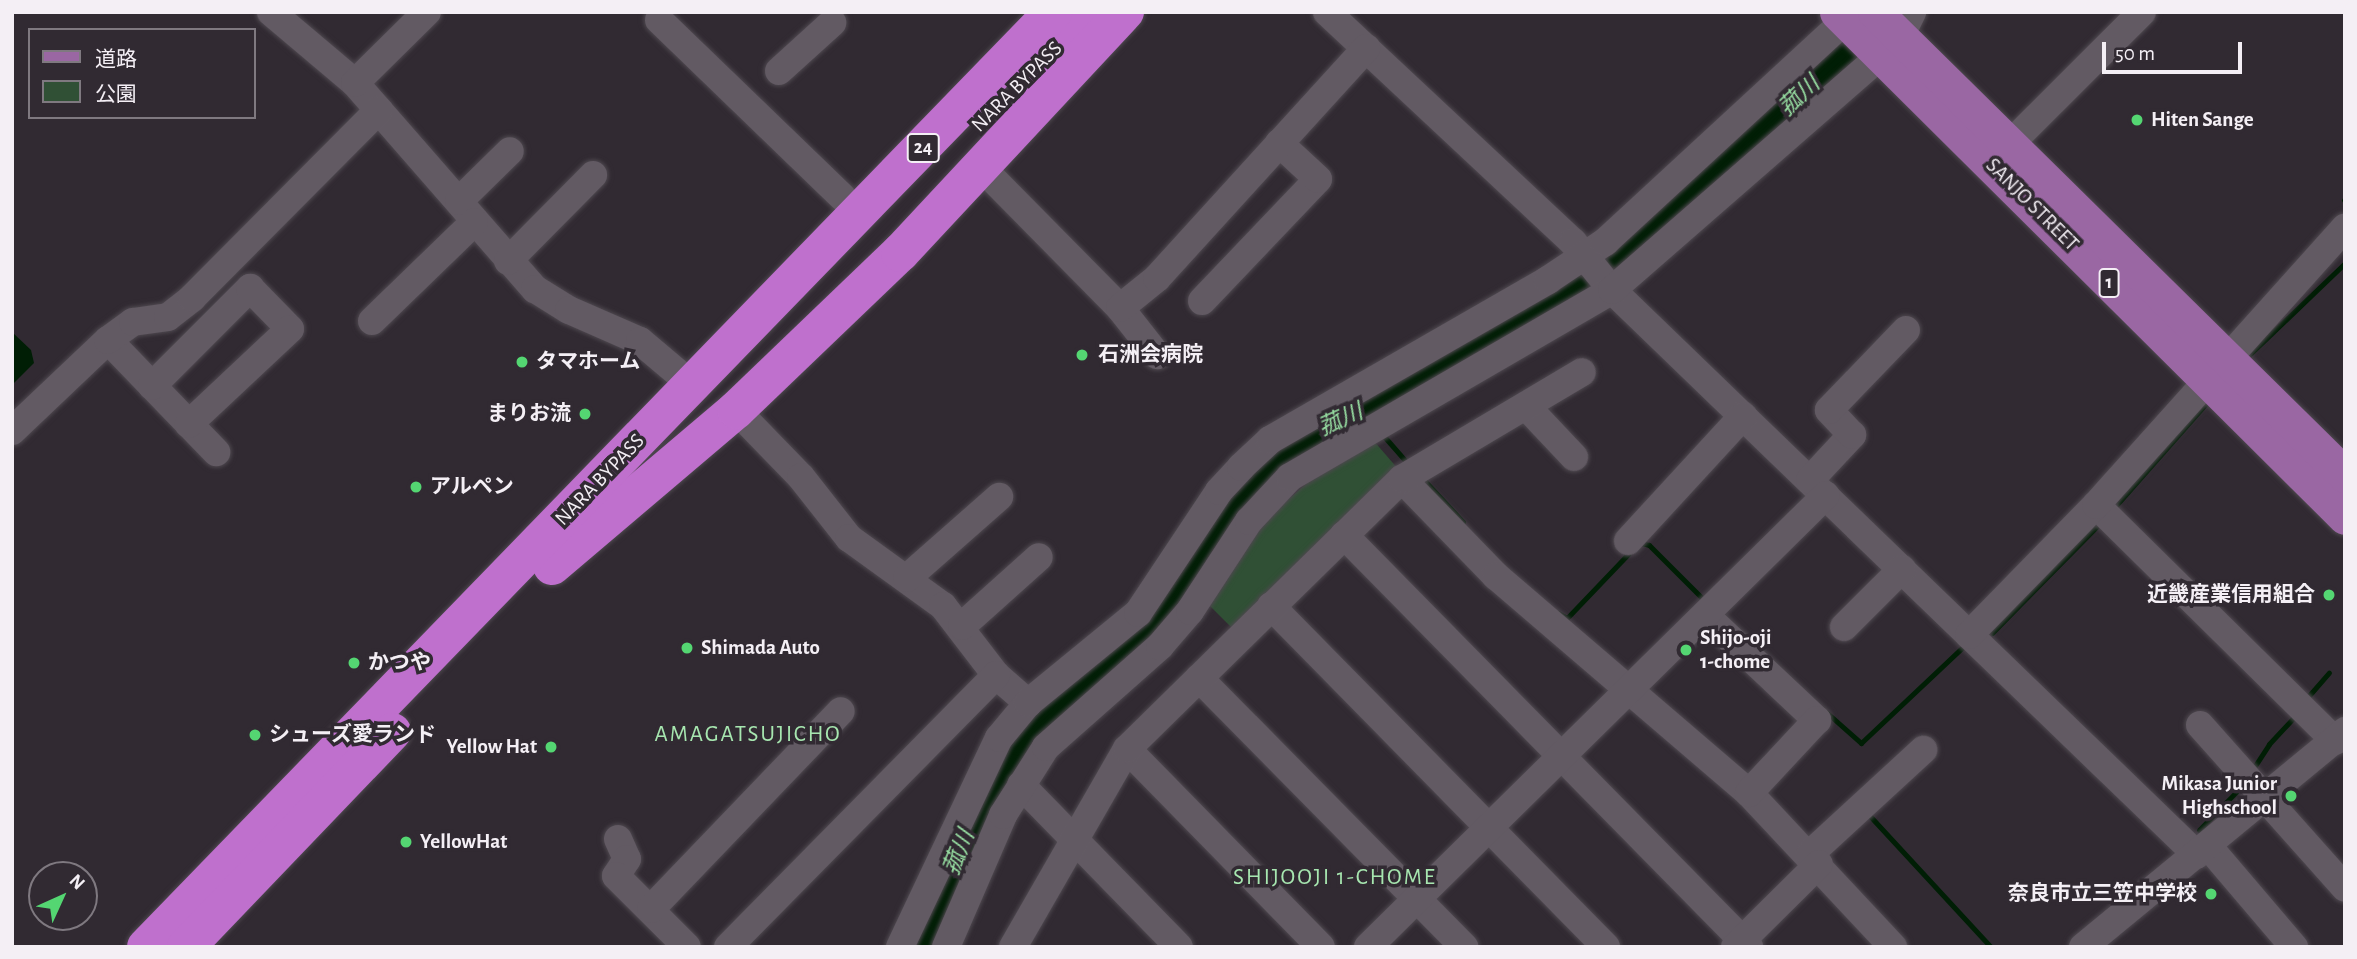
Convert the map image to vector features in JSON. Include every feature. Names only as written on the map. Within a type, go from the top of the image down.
[{"type":"highway","points":[[591,489],[678,373],[842,197],[1021,12]]},
{"type":"highway","name":"NARA BYPASS","points":[[186,947],[552,566],[1053,12]]},
{"type":"highway","name":"NARA BYPASS","points":[[146,947],[591,489],[1090,12]]},
{"type":"highway","points":[[552,566],[736,410],[900,253],[1125,12]]},
{"type":"main road","name":"SANJO STREET","points":[[1874,28],[2011,143],[2345,517]]},
{"type":"main road","name":"SANJO STREET","points":[[1874,28],[2214,369],[2345,475]]},
{"type":"street","points":[[271,12],[355,83],[535,289],[569,310],[640,341],[678,373]]},
{"type":"street","points":[[355,83],[427,12]]},
{"type":"street","points":[[1328,12],[1584,254],[1611,289],[1969,635],[2202,850],[2294,947]]},
{"type":"street","points":[[2011,143],[2142,12]]},
{"type":"street","points":[[779,71],[835,16]]},
{"type":"street","points":[[659,20],[842,197]]},
{"type":"street","points":[[900,947],[978,776],[999,738],[1028,703],[1138,613],[1219,491],[1270,440],[1548,280],[1605,242],[1874,28]]},
{"type":"street","points":[[946,947],[1003,815],[1046,747],[1173,632],[1250,521],[1290,477],[1611,289],[1874,28]]},
{"type":"street","points":[[1120,308],[1157,278],[1366,48]]},
{"type":"street","points":[[12,431],[108,340],[132,322],[168,317],[192,298],[379,110]]},
{"type":"street","points":[[1202,301],[1318,179],[1279,143]]},
{"type":"street","points":[[372,321],[467,211],[510,150]]},
{"type":"street","points":[[980,166],[1120,308],[1157,355]]},
{"type":"street","points":[[508,261],[593,176]]},
{"type":"street","points":[[1969,635],[2096,505],[2214,369],[2345,227]]},
{"type":"street","points":[[152,386],[250,288],[290,329],[189,424]]},
{"type":"street","points":[[1368,947],[1705,615],[1818,487],[1852,435],[1829,410],[1906,330]]},
{"type":"street","points":[[108,340],[216,453]]},
{"type":"street","points":[[1024,942],[1074,840],[1127,749],[1402,479],[1583,372]]},
{"type":"street","points":[[1526,406],[1574,457]]},
{"type":"street","points":[[736,410],[802,477],[849,538],[907,578],[962,626],[996,675],[1028,703]]},
{"type":"street","points":[[1628,541],[1743,416]]},
{"type":"street","points":[[1402,479],[1496,576],[1749,793],[1814,859],[1892,947]]},
{"type":"street","points":[[907,578],[999,497]]},
{"type":"street","points":[[2082,947],[2341,738],[2096,505]]},
{"type":"street","points":[[1344,535],[1742,945],[1814,859],[1923,750]]},
{"type":"street","points":[[962,626],[1040,557]]},
{"type":"street","points":[[1844,627],[1902,569]]},
{"type":"street","points":[[1271,606],[1606,947]]},
{"type":"street","points":[[1705,615],[1817,720],[1749,793]]},
{"type":"street","points":[[728,947],[996,675]]},
{"type":"street","points":[[1199,678],[1464,947]]},
{"type":"street","points":[[651,909],[841,711]]},
{"type":"street","points":[[2200,725],[2267,797],[2345,888]]},
{"type":"street","points":[[1127,749],[1321,947]]},
{"type":"street","points":[[1021,785],[1179,947]]},
{"type":"street","points":[[618,839],[627,859],[616,876],[687,947]]},
{"type":"green space","points":[[1373,440],[1399,470],[1235,631],[1206,602],[1268,517],[1314,477]]},
{"type":"shaded area","points":[[12,332],[31,350],[34,363],[12,385]]},
{"type":"waterway","name":"菰川","points":[[921,947],[974,820],[1021,739],[1166,608],[1228,507],[1250,480],[1301,439],[1346,414],[1387,402],[1433,370],[1530,321],[1610,268],[1883,20]]},
{"type":"waterway","points":[[2249,355],[2345,263]]},
{"type":"waterway","points":[[2112,510],[2210,399]]},
{"type":"waterway","points":[[1363,412],[1371,421]]},
{"type":"waterway","points":[[1382,434],[1410,466]]},
{"type":"waterway","points":[[1422,478],[1463,522]]},
{"type":"waterway","points":[[1992,633],[2101,522]]},
{"type":"waterway","points":[[1641,543],[1649,545],[1702,598]]},
{"type":"waterway","points":[[1558,613],[1567,618],[1631,551]]},
{"type":"waterway","points":[[1826,712],[1861,743],[1965,645]]},
{"type":"waterway","points":[[2306,699],[2329,673]]},
{"type":"waterway","points":[[2251,772],[2269,744],[2297,714]]},
{"type":"waterway","points":[[2199,830],[2242,786]]},
{"type":"waterway","points":[[1869,815],[1991,947]]},
{"type":"place","name":"Hiten Sange","points":[[2137,120]]},
{"type":"place","name":"石洲会病院","points":[[1082,355]]},
{"type":"place","name":"タマホーム","points":[[522,362]]},
{"type":"place","name":"まりお流","points":[[585,414]]},
{"type":"place","name":"アルペン","points":[[416,487]]},
{"type":"place","name":"近畿産業信用組合","points":[[2329,595]]},
{"type":"place","name":"Shimada Auto","points":[[687,648]]},
{"type":"place","name":"Shijo-oji 1-chome","points":[[1686,650]]},
{"type":"place","name":"かつや","points":[[354,663]]},
{"type":"place","name":"シューズ愛ランド","points":[[255,735]]},
{"type":"place","name":"Yellow Hat","points":[[551,747]]},
{"type":"place","name":"Mikasa Junior Highschool","points":[[2291,796]]},
{"type":"place","name":"YellowHat","points":[[406,842]]},
{"type":"place","name":"奈良市立三笠中学校","points":[[2211,894]]},
{"type":"district","name":"AMAGATSUJICHO","points":[[748,735]]},
{"type":"district","name":"SHIJOOJI 1-CHOME","points":[[1335,878]]}]
